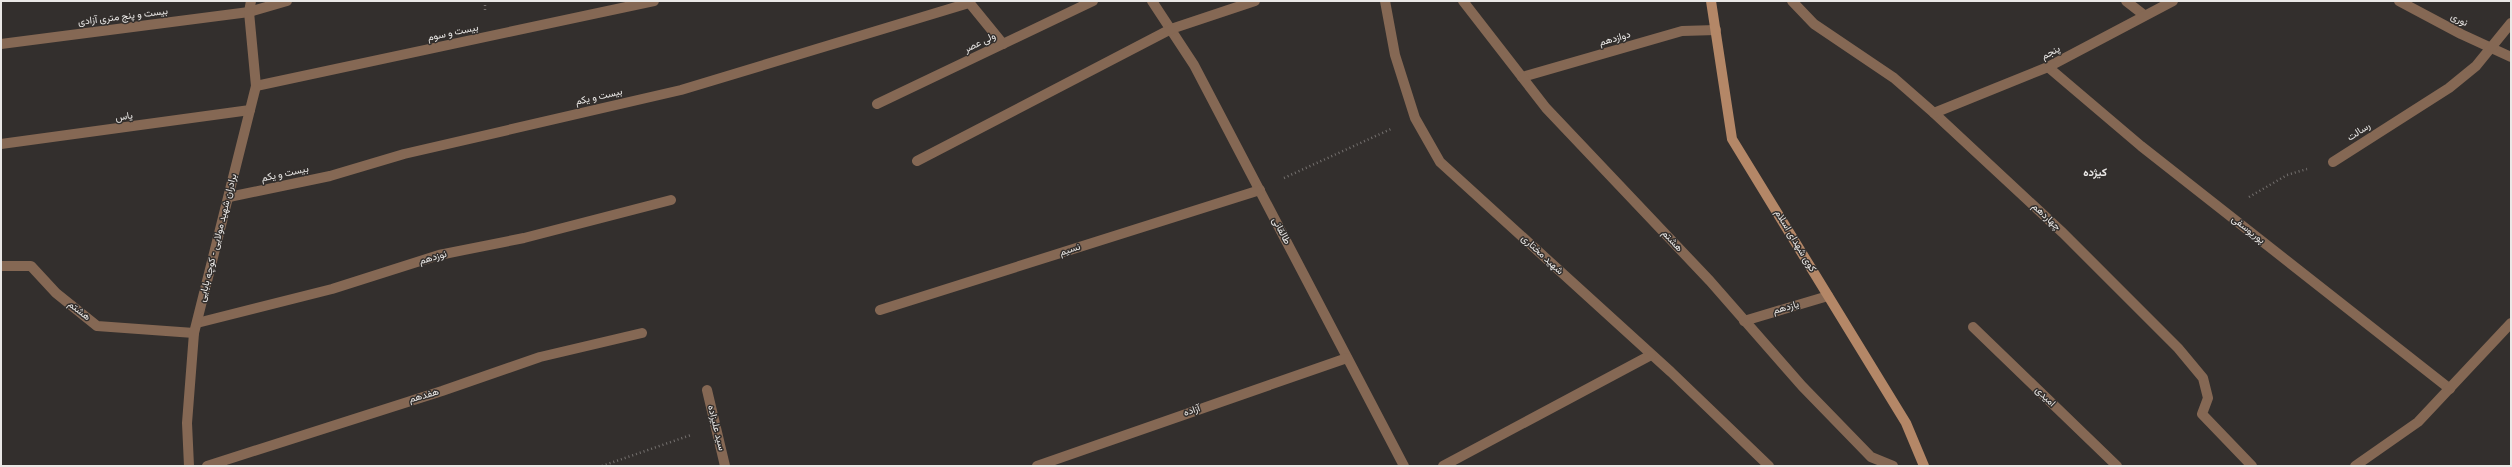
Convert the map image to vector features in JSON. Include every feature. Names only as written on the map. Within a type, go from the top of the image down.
[{"type":"main road","name":"کوی شهدای اسلام","points":[[1711,1],[1732,139],[1906,423],[1924,466]]},
{"type":"street","name":"برادران شهید مولایی - کوچه بابایی","points":[[189,466],[187,424],[194,333],[256,86],[249,12],[251,1]]},
{"type":"street","name":"بیست و پنج متری آزادی","points":[[1,44],[249,12],[287,1]]},
{"type":"street","name":"بیست و سوم","points":[[256,86],[654,1]]},
{"type":"street","name":"ولی عصر","points":[[877,104],[1093,1]]},
{"type":"street","name":"طالقانی","points":[[1152,1],[1194,65],[1404,466]]},
{"type":"street","points":[[917,161],[1171,29],[1255,1]]},
{"type":"street","name":"شهید مختاری","points":[[1385,1],[1395,56],[1415,118],[1440,162],[1652,355],[1769,466]]},
{"type":"street","name":"هشتم","points":[[1463,1],[1546,108],[1744,321],[1802,386],[1871,457],[1893,466]]},
{"type":"street","name":"چهاردهم","points":[[1792,1],[1814,24],[1894,78],[1934,113],[2063,233],[2178,348],[2203,378],[2208,398],[2202,414],[2252,466]]},
{"type":"street","points":[[2126,1],[2144,15]]},
{"type":"street","name":"پنجم","points":[[1934,113],[2048,67],[2173,1]]},
{"type":"street","name":"نوری","points":[[2399,1],[2511,57]]},
{"type":"street","points":[[969,2],[1003,44]]},
{"type":"street","name":"بیست و یکم","points":[[229,197],[330,176],[404,154],[681,90],[783,62],[969,2]]},
{"type":"street","name":"رسالت","points":[[2333,162],[2450,88],[2476,66],[2511,23]]},
{"type":"street","name":"دوازدهم","points":[[1522,77],[1682,31],[1716,30]]},
{"type":"street","name":"پوریوسفی","points":[[2048,67],[2141,146],[2450,389]]},
{"type":"street","name":"یاس","points":[[1,144],[250,110]]},
{"type":"street","name":"نسیم","points":[[880,310],[1260,190]]},
{"type":"street","name":"نوزدهم","points":[[197,323],[332,289],[439,255],[524,238],[671,200]]},
{"type":"street","name":"هشتم","points":[[1,266],[31,266],[56,293],[97,326],[194,333]]},
{"type":"street","name":"یازدهم","points":[[1744,321],[1828,296]]},
{"type":"street","points":[[2355,466],[2418,422],[2511,323]]},
{"type":"street","name":"امیدی","points":[[1973,327],[2117,466]]},
{"type":"street","name":"هفدهم","points":[[207,466],[380,409],[442,391],[540,357],[642,333]]},
{"type":"street","points":[[1443,466],[1652,355]]},
{"type":"street","name":"آزاده","points":[[1037,466],[1348,358]]},
{"type":"street","name":"سید علیزاده","points":[[707,390],[725,466]]},
{"type":"path","points":[[1260,190],[1415,118]]},
{"type":"path","points":[[2227,213],[2258,191],[2287,175],[2333,162]]},
{"type":"path","points":[[602,466],[716,426]]},
{"type":"district","name":"کیژده","points":[[2095,173]]}]
